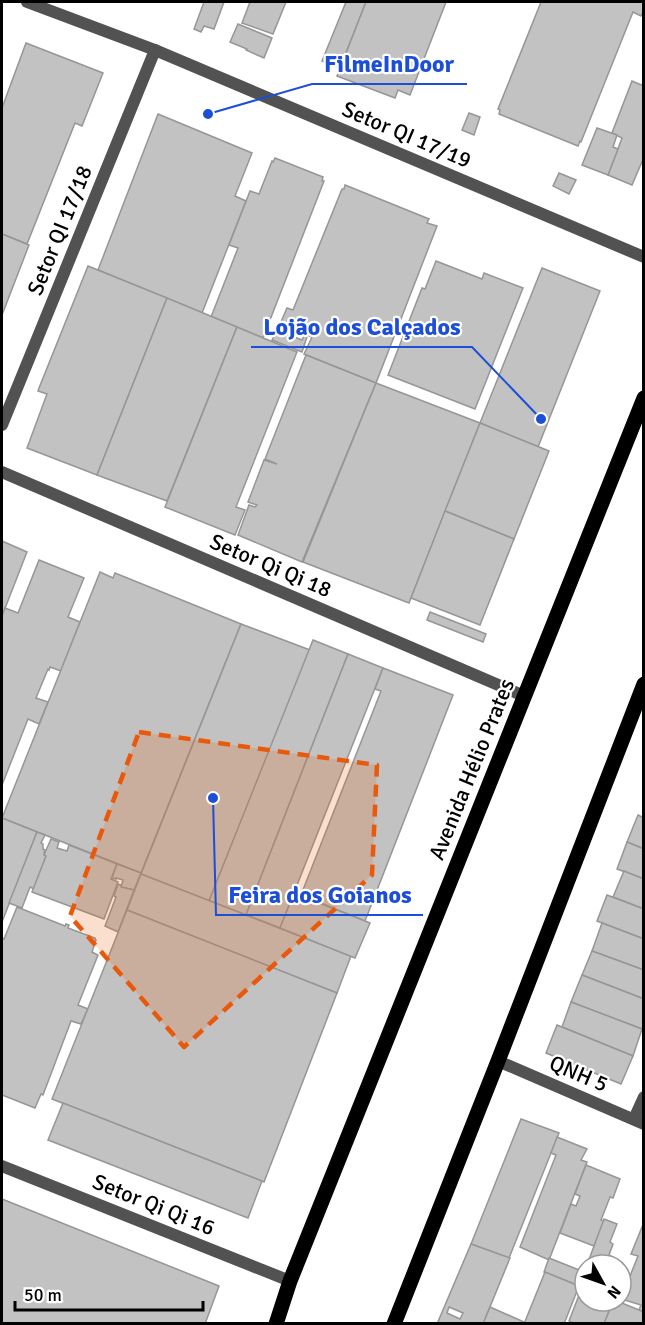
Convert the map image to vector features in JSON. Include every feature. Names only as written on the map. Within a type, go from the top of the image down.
[{"type":"main road","name":"Avenida Hélio Prates","points":[[276,1323],[290,1281],[644,398]]},
{"type":"main road","points":[[394,1323],[644,684]]},
{"type":"street","name":"Setor QI 17/19","points":[[27,2],[155,50],[644,257]]},
{"type":"street","name":"Setor QI 17/18","points":[[2,425],[155,50]]},
{"type":"street","name":"Setor Qi Qi 18","points":[[2,472],[524,696]]},
{"type":"street","name":"QNH 5","points":[[498,1061],[639,1121]]},
{"type":"street","points":[[639,1121],[644,1097]]},
{"type":"street","name":"Setor Qi Qi 16","points":[[2,1166],[290,1281]]},
{"type":"highlighted area","points":[[139,732],[377,765],[372,875],[184,1047],[70,916]]},
{"type":"building","points":[[204,2],[224,2],[214,29],[204,26],[201,32],[194,29]]},
{"type":"building","points":[[250,2],[286,2],[273,34],[242,23]]},
{"type":"building","points":[[346,2],[366,2],[340,68],[322,61]]},
{"type":"building","points":[[366,2],[446,2],[410,95],[398,90],[395,98],[337,76]]},
{"type":"building","points":[[541,2],[644,2],[641,16],[633,12],[578,146],[499,114],[498,109]]},
{"type":"building","points":[[238,24],[272,38],[264,58],[230,42]]},
{"type":"building","points":[[26,43],[103,73],[82,126],[75,123],[27,244],[2,234],[2,108]]},
{"type":"building","points":[[632,81],[644,86],[644,157],[632,185],[608,175],[622,138],[612,133]]},
{"type":"building","points":[[469,113],[480,117],[474,135],[462,130]]},
{"type":"building","points":[[158,114],[252,153],[235,196],[246,201],[202,313],[98,270]]},
{"type":"building","points":[[597,128],[617,135],[613,147],[618,149],[608,175],[582,165]]},
{"type":"building","points":[[275,158],[323,177],[322,181],[324,181],[263,338],[211,317],[238,248],[229,245],[250,191],[259,194]]},
{"type":"building","points":[[559,173],[576,180],[569,194],[553,186]]},
{"type":"building","points":[[345,185],[429,219],[427,223],[437,226],[376,383],[304,354],[312,337],[280,324],[287,308],[293,310]]},
{"type":"building","points":[[2,234],[29,245],[2,315]]},
{"type":"building","points":[[436,261],[482,279],[484,273],[523,288],[475,409],[388,375],[422,288],[425,289]]},
{"type":"building","points":[[88,266],[167,298],[97,475],[27,448],[47,394],[38,391],[39,388]]},
{"type":"building","points":[[542,268],[600,291],[538,447],[480,423]]},
{"type":"building","points":[[167,298],[237,327],[167,501],[97,475]]},
{"type":"building","points":[[237,327],[297,352],[236,507],[245,510],[235,535],[165,507]]},
{"type":"building","points":[[277,330],[302,340],[304,336],[307,337],[302,352],[272,340]]},
{"type":"building","points":[[306,355],[376,383],[302,562],[238,535],[249,505],[255,507],[257,505],[248,502],[264,460],[277,464],[265,459]]},
{"type":"building","points":[[376,383],[480,423],[409,603],[303,562]]},
{"type":"building","points":[[480,423],[549,451],[514,539],[445,511]]},
{"type":"building","points":[[445,511],[514,539],[480,625],[411,598]]},
{"type":"building","points":[[2,541],[27,552],[2,616]]},
{"type":"building","points":[[39,560],[84,578],[68,617],[80,622],[61,671],[50,667],[48,669],[36,698],[48,702],[39,724],[28,719],[2,785],[2,616],[5,608],[18,613]]},
{"type":"building","points":[[100,572],[113,578],[115,573],[241,624],[141,873],[2,818]]},
{"type":"building","points":[[430,612],[486,634],[483,642],[427,620]]},
{"type":"building","points":[[241,624],[310,650],[209,901],[141,874]]},
{"type":"building","points":[[313,640],[348,654],[246,915],[209,901]]},
{"type":"building","points":[[348,654],[383,668],[280,928],[246,915]]},
{"type":"building","points":[[383,668],[453,695],[365,921],[301,895],[381,691],[375,689]]},
{"type":"building","points":[[638,815],[644,818],[644,849],[627,842]]},
{"type":"building","points":[[2,818],[37,832],[2,922]]},
{"type":"building","points":[[37,832],[45,835],[41,843],[46,856],[34,889],[30,887],[22,908],[9,903]]},
{"type":"building","points":[[51,839],[59,842],[57,848],[67,851],[69,845],[117,864],[111,879],[118,882],[104,919],[32,892]]},
{"type":"building","points":[[627,842],[644,849],[644,879],[617,869]]},
{"type":"building","points":[[117,864],[141,873],[134,890],[121,887],[123,880],[112,878]]},
{"type":"building","points":[[624,871],[644,879],[644,909],[613,897]]},
{"type":"building","points":[[141,874],[351,956],[337,993],[127,910]]},
{"type":"building","points":[[118,884],[134,890],[118,932],[105,926],[116,897],[114,896]]},
{"type":"building","points":[[294,893],[370,923],[355,958],[280,928]]},
{"type":"building","points":[[607,895],[644,909],[644,939],[597,921]]},
{"type":"building","points":[[17,907],[65,926],[69,925],[68,928],[95,938],[92,952],[98,955],[78,1005],[88,1009],[81,1024],[71,1021],[43,1095],[41,1094],[35,1108],[2,1095],[2,938],[4,939]]},
{"type":"building","points":[[127,910],[337,993],[264,1182],[52,1099]]},
{"type":"building","points":[[602,923],[644,939],[644,970],[592,951]]},
{"type":"building","points":[[592,951],[644,970],[644,999],[582,975]]},
{"type":"building","points":[[582,975],[644,999],[642,1029],[571,1002]]},
{"type":"building","points":[[571,1002],[642,1029],[633,1056],[562,1027]]},
{"type":"building","points":[[557,1025],[633,1056],[621,1084],[546,1053]]},
{"type":"building","points":[[63,1103],[262,1181],[248,1218],[48,1140]]},
{"type":"building","points":[[521,1119],[559,1133],[509,1258],[471,1244]]},
{"type":"building","points":[[557,1137],[587,1149],[581,1160],[587,1162],[549,1260],[520,1247],[556,1155],[551,1153]]},
{"type":"building","points":[[586,1165],[620,1179],[601,1220],[604,1221],[594,1246],[560,1233],[571,1204],[576,1206],[580,1196],[575,1194]]},
{"type":"building","points":[[2,1199],[219,1286],[205,1324],[2,1324]]},
{"type":"building","points":[[604,1219],[617,1224],[610,1242],[613,1244],[610,1253],[591,1253]]},
{"type":"building","points":[[644,1222],[644,1312],[639,1310],[641,1305],[633,1303],[633,1268],[638,1256],[631,1253]]},
{"type":"building","points":[[471,1244],[510,1258],[483,1324],[437,1324]],"holes":[[[449,1307],[463,1313],[460,1319],[447,1313]]]},
{"type":"building","points":[[549,1258],[573,1268],[573,1284],[544,1272]]},
{"type":"building","points":[[545,1272],[573,1284],[573,1301],[564,1324],[524,1324]]},
{"type":"building","points":[[490,1307],[524,1322],[524,1324],[483,1324]]},
{"type":"building","points":[[633,1308],[644,1312],[644,1324],[604,1324],[608,1313],[633,1313]]},
{"type":"building","points":[[573,1311],[573,1313],[608,1313],[604,1324],[575,1324],[569,1321]]},
{"type":"place","name":"FilmeInDoor","points":[[208,114]]},
{"type":"place","name":"Lojão dos Calçados","points":[[541,419]]},
{"type":"place","name":"Feira dos Goianos","points":[[213,798]]}]
